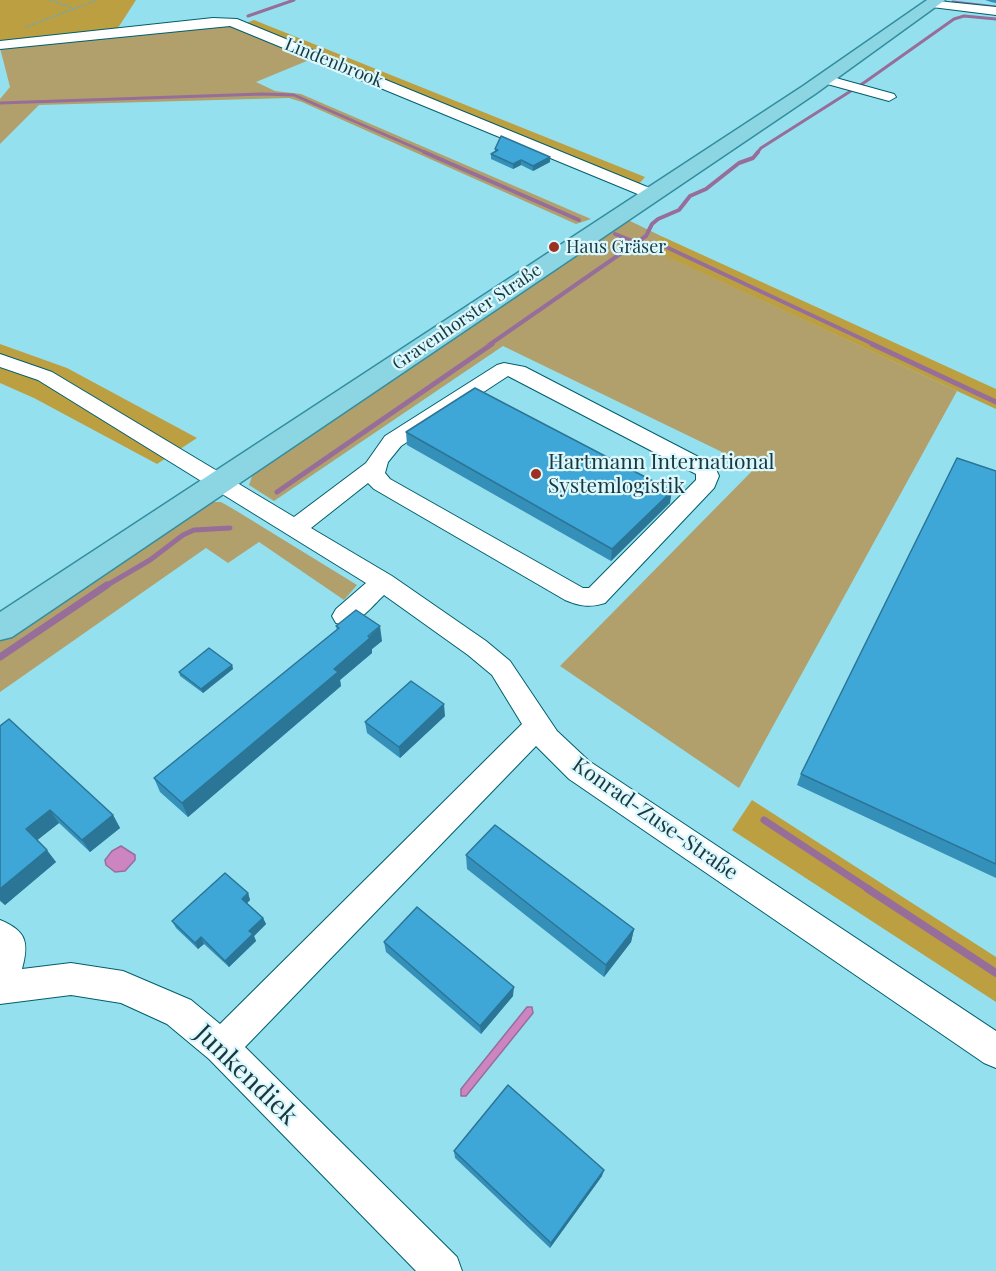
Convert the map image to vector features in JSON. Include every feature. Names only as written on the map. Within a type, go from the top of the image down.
[{"type":"main road","name":"Gravenhorster Straße","points":[[0,628],[825,79],[934,2]]},
{"type":"street","points":[[934,2],[996,11]]},
{"type":"street","name":"Lindenbrook","points":[[0,45],[213,21],[232,22],[651,194]]},
{"type":"street","points":[[825,79],[889,97]]},
{"type":"street","points":[[0,360],[45,376],[204,471],[220,483]]},
{"type":"street","points":[[302,533],[378,476],[393,441],[504,369],[510,369],[706,470],[708,476],[706,483],[596,597],[585,598],[378,476]]},
{"type":"street","name":"Konrad-Zuse-Straße","points":[[220,483],[383,582],[501,668],[547,739],[579,770],[996,1051]]},
{"type":"street","points":[[345,616],[383,582]]},
{"type":"street","points":[[221,1047],[538,725]]},
{"type":"street","points":[[0,935],[12,948],[1,988]]},
{"type":"street","name":"Junkendiek","points":[[1,988],[70,979],[123,987],[179,1012],[221,1047],[443,1271]]},
{"type":"path","points":[[50,0],[69,5],[73,8],[71,10]]},
{"type":"path","points":[[21,29],[97,0]]},
{"type":"shaded area","points":[[0,0],[136,0],[116,31],[0,43]]},
{"type":"shaded area","points":[[254,20],[645,177],[638,185],[246,23]]},
{"type":"shaded area","points":[[225,23],[314,58],[256,82],[275,91],[301,94],[591,219],[576,224],[289,98],[39,105],[0,144],[0,99],[10,87],[0,48]]},
{"type":"shaded area","points":[[628,220],[661,236],[647,247],[957,391],[739,788],[560,666],[755,468],[503,346],[274,501],[249,485],[255,468]]},
{"type":"shaded area","points":[[661,236],[996,389],[996,409],[646,247]]},
{"type":"shaded area","points":[[0,344],[67,368],[197,438],[157,464],[34,398],[0,383]]},
{"type":"shaded area","points":[[210,502],[221,502],[357,585],[344,600],[259,542],[228,563],[206,548],[0,692],[0,633]]},
{"type":"shaded area","points":[[752,800],[996,957],[996,1002],[732,830]]},
{"type":"shaded area","points":[[121,846],[135,855],[135,860],[125,871],[115,872],[106,865],[105,860],[112,851]]},
{"type":"shaded area","points":[[527,1007],[532,1007],[533,1013],[466,1096],[461,1096],[461,1089]]},
{"type":"building","points":[[501,136],[550,157],[533,166],[521,160],[513,164],[491,154],[498,150],[495,149]]},
{"type":"building","name":"Hartmann International Systemlogistik","points":[[475,388],[672,491],[612,549],[406,432]]},
{"type":"building","points":[[957,458],[996,471],[996,864],[801,774]]},
{"type":"building","points":[[356,610],[380,626],[368,636],[370,638],[334,669],[338,672],[182,803],[154,778],[339,628],[336,626]]},
{"type":"building","points":[[209,648],[232,665],[201,689],[179,672]]},
{"type":"building","points":[[411,681],[444,704],[399,747],[365,722]]},
{"type":"building","points":[[9,719],[113,815],[82,840],[50,810],[26,829],[47,850],[0,889],[0,726]]},
{"type":"building","points":[[495,825],[634,929],[606,965],[466,855]]},
{"type":"building","points":[[225,873],[248,893],[242,899],[263,918],[249,931],[253,934],[225,961],[201,937],[195,943],[172,921]]},
{"type":"building","points":[[417,907],[514,987],[480,1026],[384,942]]},
{"type":"building","points":[[508,1085],[604,1170],[551,1243],[454,1151]]},
{"type":"waterway","points":[[248,16],[294,0]]},
{"type":"waterway","points":[[953,2],[996,7]]},
{"type":"waterway","points":[[757,153],[761,148],[865,82],[954,19],[964,16],[996,19]]},
{"type":"waterway","points":[[0,103],[262,94],[294,95],[427,153]]},
{"type":"waterway","points":[[424,152],[579,220]]},
{"type":"waterway","points":[[489,345],[646,236],[652,224],[679,210],[690,196],[706,189],[739,163],[753,158],[758,152]]},
{"type":"waterway","points":[[615,234],[635,242]]},
{"type":"waterway","points":[[664,246],[875,345]]},
{"type":"waterway","points":[[277,492],[492,344]]},
{"type":"waterway","points":[[872,344],[996,402]]},
{"type":"waterway","points":[[104,587],[150,560],[183,535],[194,530],[230,528]]},
{"type":"waterway","points":[[0,657],[104,587]]},
{"type":"waterway","points":[[764,820],[870,890]]},
{"type":"waterway","points":[[868,889],[996,973]]},
{"type":"place","name":"Haus Gräser","points":[[554,247]]},
{"type":"place","name":"Hartmann International Systemlogistik","points":[[536,474]]}]
